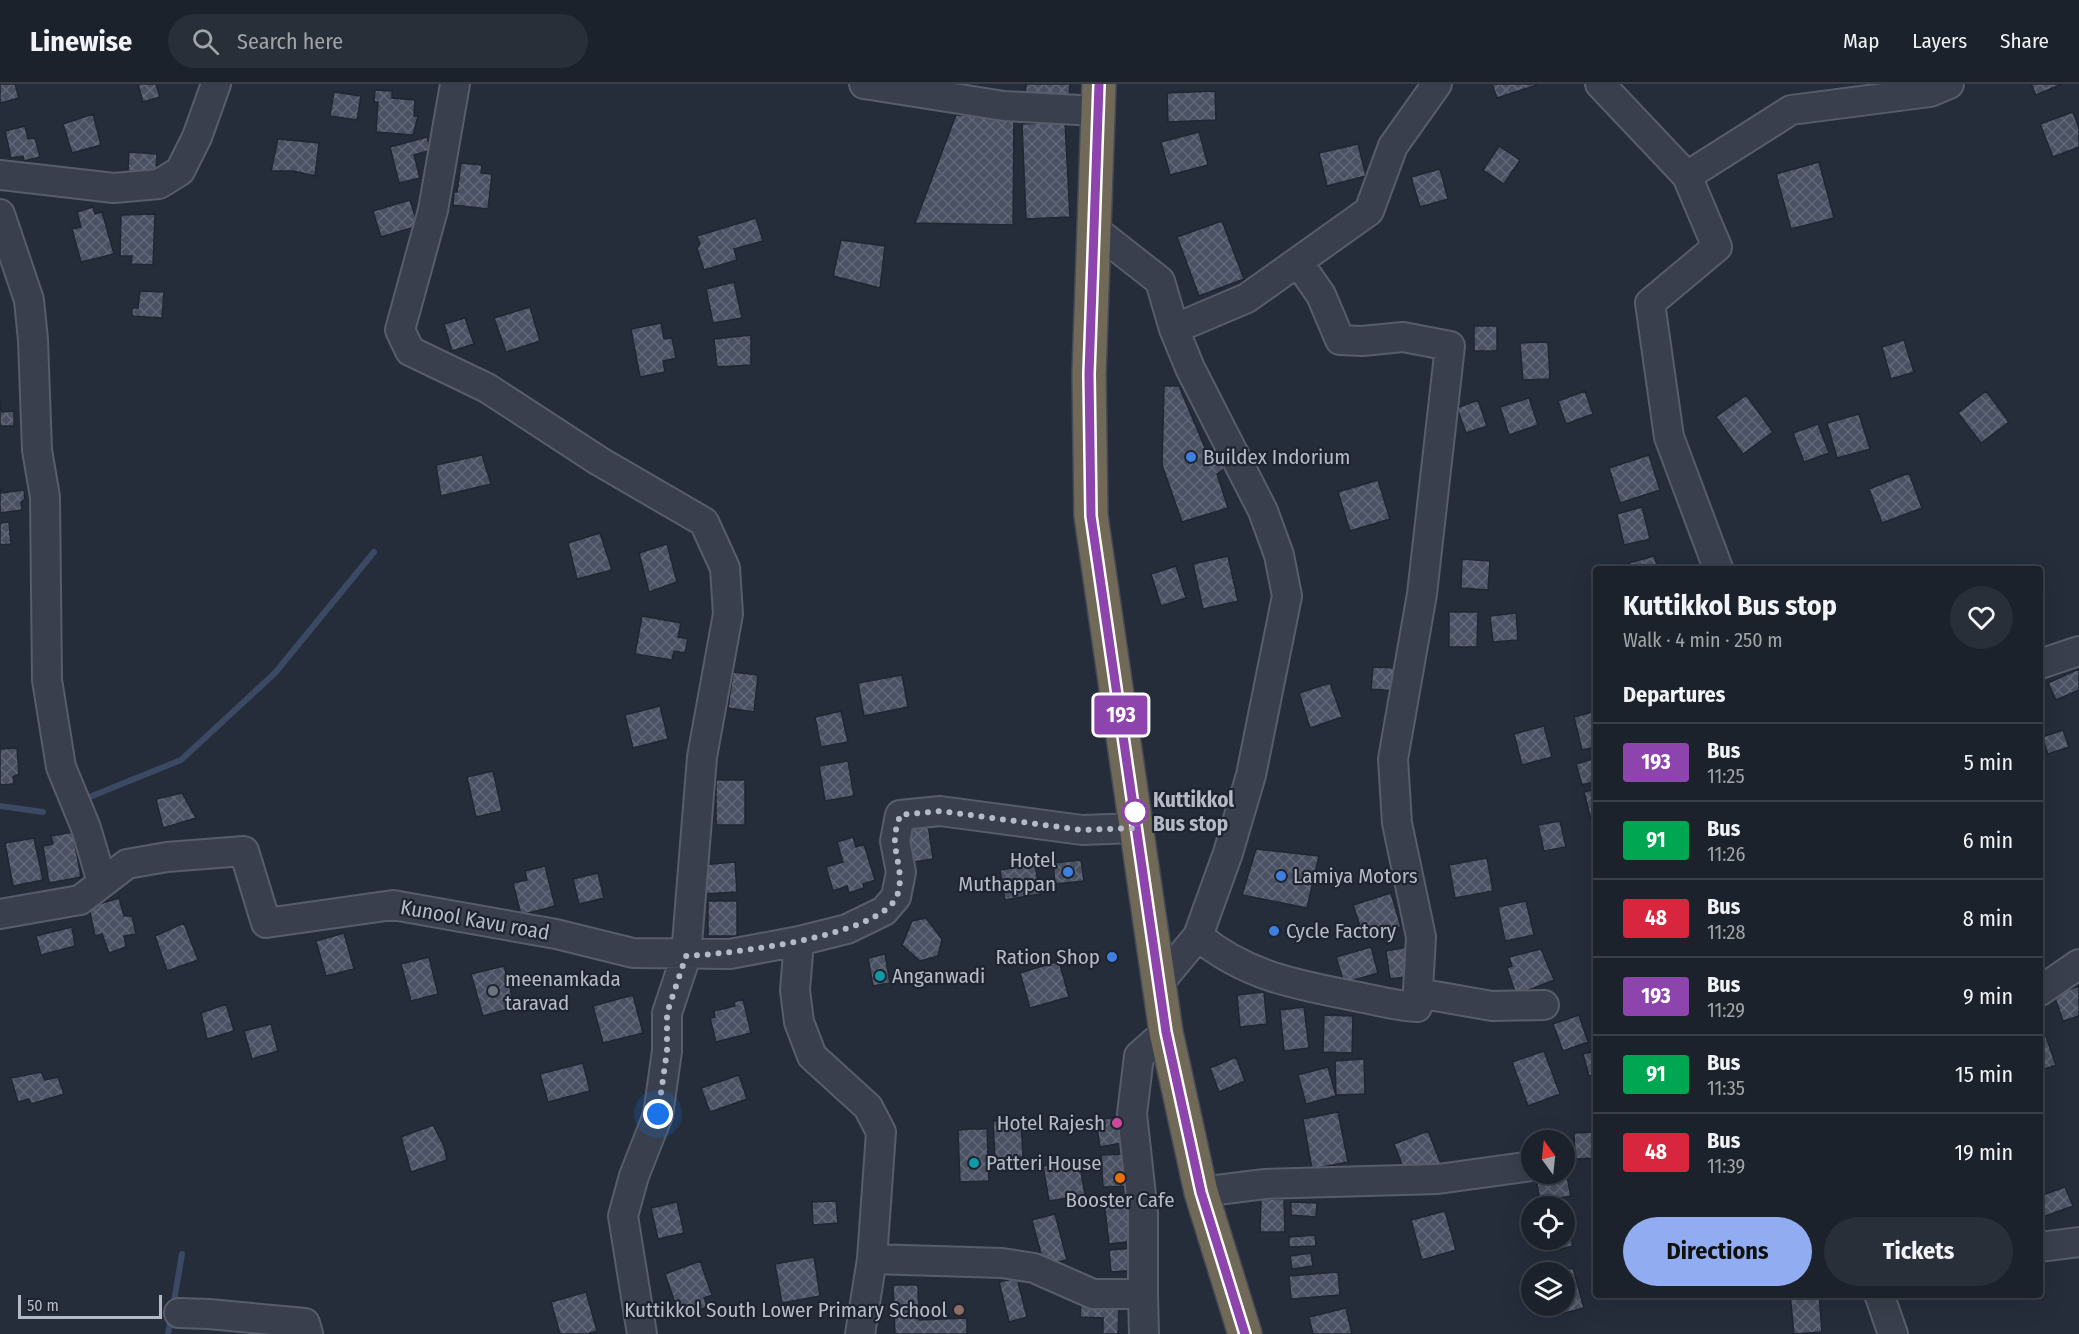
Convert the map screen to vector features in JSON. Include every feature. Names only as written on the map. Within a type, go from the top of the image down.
[{"type":"highway","points":[[1098,98],[1089,374],[1091,516],[1166,1032],[1201,1192],[1245,1334]]},
{"type":"street","points":[[0,175],[114,188],[159,184],[180,171],[206,116],[216,84]]},
{"type":"street","points":[[455,84],[433,210],[400,330],[410,351],[487,388],[599,461],[704,522],[725,568],[728,614],[702,757],[686,956],[667,1013],[667,1051],[658,1114],[634,1176],[623,1216],[642,1334]]},
{"type":"street","points":[[864,84],[1004,106],[1098,98]]},
{"type":"street","points":[[1174,329],[1247,298],[1370,211],[1393,146],[1437,84]]},
{"type":"street","points":[[1600,84],[1687,176],[1718,247],[1650,303],[1669,437],[1717,566]]},
{"type":"street","points":[[1687,176],[1791,110],[1930,92],[1949,84]]},
{"type":"street","points":[[0,214],[29,300],[33,340],[37,450],[45,497],[47,680],[61,767],[86,828],[102,882]]},
{"type":"street","points":[[1095,230],[1160,281],[1174,329],[1190,368],[1263,511],[1279,555],[1287,596],[1251,775],[1228,853],[1198,936],[1159,983]]},
{"type":"street","points":[[1198,936],[1218,953],[1251,971],[1292,985],[1401,1006],[1418,1007],[1420,938],[1397,823],[1394,759],[1422,594],[1450,346],[1403,337],[1362,342],[1340,340],[1321,295],[1298,262]]},
{"type":"street","points":[[2043,663],[2079,651]]},
{"type":"street","name":"Kunool Kavu road","points":[[0,914],[80,900],[127,864],[167,857],[244,851],[266,923],[393,905],[556,934],[633,953],[686,956],[730,954],[847,929],[884,911],[896,897],[901,872],[895,841],[900,815],[940,811],[1082,830],[1137,828]]},
{"type":"street","points":[[799,940],[795,990],[799,1022],[812,1056],[868,1107],[881,1132],[872,1259],[860,1334]]},
{"type":"street","points":[[2043,989],[2079,964]]},
{"type":"street","points":[[1418,993],[1492,1006],[1544,1005]]},
{"type":"street","points":[[1144,1334],[1143,1213],[1131,1114],[1139,1056],[1166,1032]]},
{"type":"street","points":[[1201,1192],[1265,1184],[1438,1179],[1521,1168]]},
{"type":"street","points":[[2043,1246],[2079,1242]]},
{"type":"street","points":[[872,1259],[1002,1263],[1034,1268],[1093,1294],[1143,1294]]},
{"type":"street","points":[[1880,1298],[1893,1334]]},
{"type":"street","points":[[179,1313],[305,1323],[308,1334]]},
{"type":"building","points":[[0,84],[15,84],[19,98],[0,103]]},
{"type":"building","points":[[138,84],[156,84],[160,97],[143,102]]},
{"type":"building","points":[[1026,84],[1070,84],[1069,101],[1025,99]]},
{"type":"building","points":[[1492,84],[1537,84],[1537,85],[1497,98]]},
{"type":"building","points":[[2031,84],[2062,84],[2036,95]]},
{"type":"building","points":[[375,90],[392,91],[392,98],[415,100],[414,116],[418,116],[413,135],[376,132],[378,102],[374,102]]},
{"type":"building","points":[[1215,91],[1216,120],[1168,122],[1167,93]]},
{"type":"building","points":[[334,92],[361,96],[357,120],[330,116]]},
{"type":"building","points":[[2073,112],[2079,128],[2079,147],[2053,157],[2040,124]]},
{"type":"building","points":[[93,114],[101,145],[72,153],[63,124]]},
{"type":"building","points":[[956,115],[1014,115],[1013,225],[915,223]]},
{"type":"building","points":[[1065,122],[1070,217],[1026,219],[1022,124]]},
{"type":"building","points":[[25,126],[28,139],[35,138],[40,157],[24,161],[23,156],[11,158],[5,131]]},
{"type":"building","points":[[1199,132],[1208,165],[1170,175],[1161,142]]},
{"type":"building","points":[[427,137],[431,150],[414,155],[420,178],[399,183],[390,147]]},
{"type":"building","points":[[278,139],[319,143],[315,176],[293,171],[271,171]]},
{"type":"building","points":[[1358,144],[1366,176],[1327,186],[1319,153]]},
{"type":"building","points":[[1499,146],[1520,160],[1504,184],[1483,170]]},
{"type":"building","points":[[129,152],[157,154],[156,173],[128,171]]},
{"type":"building","points":[[1819,162],[1834,218],[1791,229],[1776,174]]},
{"type":"building","points":[[461,163],[482,165],[481,173],[492,174],[488,209],[453,205]]},
{"type":"building","points":[[1440,169],[1448,199],[1420,207],[1411,177]]},
{"type":"building","points":[[410,200],[418,226],[381,237],[373,211]]},
{"type":"building","points":[[93,207],[95,214],[102,212],[114,254],[81,262],[72,229],[81,227],[77,212]]},
{"type":"building","points":[[155,214],[153,265],[131,264],[132,256],[120,256],[121,215]]},
{"type":"building","points":[[756,218],[763,241],[734,249],[737,260],[704,270],[697,248],[700,244],[697,236]]},
{"type":"building","points":[[1222,221],[1244,279],[1199,296],[1177,237]]},
{"type":"building","points":[[841,240],[885,246],[880,288],[833,276]]},
{"type":"building","points":[[734,282],[742,318],[713,323],[706,289]]},
{"type":"building","points":[[140,291],[164,292],[162,318],[132,316],[132,308],[138,308]]},
{"type":"building","points":[[530,307],[540,341],[506,352],[494,318]]},
{"type":"building","points":[[465,318],[474,344],[452,351],[444,324]]},
{"type":"building","points":[[661,323],[664,339],[672,338],[676,358],[663,361],[665,372],[640,377],[631,329]]},
{"type":"building","points":[[1474,326],[1497,326],[1497,351],[1474,351]]},
{"type":"building","points":[[751,335],[751,365],[717,367],[714,339]]},
{"type":"building","points":[[1904,340],[1914,372],[1891,379],[1882,347]]},
{"type":"building","points":[[1548,342],[1550,379],[1523,380],[1520,343]]},
{"type":"building","name":"Buildex Indorium","points":[[1164,386],[1179,386],[1206,450],[1217,447],[1224,469],[1217,474],[1228,508],[1182,522],[1162,465]]},
{"type":"building","points":[[1585,391],[1593,414],[1566,424],[1558,401]]},
{"type":"building","points":[[1986,391],[2009,422],[1981,443],[1958,413]]},
{"type":"building","points":[[1746,395],[1773,432],[1743,454],[1716,417]]},
{"type":"building","points":[[1529,398],[1538,425],[1509,435],[1500,407]]},
{"type":"building","points":[[0,400],[2,412],[14,411],[14,426],[0,426]]},
{"type":"building","points":[[1478,400],[1487,426],[1466,433],[1457,408]]},
{"type":"building","points":[[1859,414],[1870,449],[1837,458],[1827,423]]},
{"type":"building","points":[[1818,424],[1829,453],[1804,462],[1793,433]]},
{"type":"building","points":[[482,455],[491,484],[441,496],[436,465]]},
{"type":"building","points":[[1649,455],[1660,490],[1620,503],[1609,468]]},
{"type":"building","points":[[1909,473],[1922,508],[1882,523],[1869,489]]},
{"type":"building","points":[[1378,480],[1390,519],[1350,531],[1338,492]]},
{"type":"building","points":[[0,487],[1,493],[24,490],[25,499],[21,502],[22,510],[0,513]]},
{"type":"building","points":[[1642,507],[1650,539],[1624,545],[1617,514]]},
{"type":"building","points":[[9,522],[11,544],[0,545],[0,523]]},
{"type":"building","points":[[600,533],[612,570],[577,579],[568,543]]},
{"type":"building","points":[[667,544],[677,582],[649,592],[639,553]]},
{"type":"building","points":[[1228,556],[1238,601],[1203,609],[1193,564]]},
{"type":"building","points":[[1654,556],[1657,566],[1630,566],[1629,563]]},
{"type":"building","points":[[1462,559],[1490,561],[1488,590],[1461,588]]},
{"type":"building","points":[[1176,566],[1186,598],[1161,606],[1151,574]]},
{"type":"building","points":[[1449,612],[1478,612],[1477,647],[1449,647]]},
{"type":"building","points":[[1516,613],[1518,640],[1493,642],[1490,616]]},
{"type":"building","points":[[642,616],[681,623],[678,637],[688,639],[685,653],[674,651],[672,660],[635,654]]},
{"type":"building","points":[[1373,667],[1397,668],[1395,691],[1371,689]]},
{"type":"building","points":[[2079,669],[2079,690],[2056,700],[2048,683]]},
{"type":"building","points":[[733,672],[758,675],[754,712],[728,708]]},
{"type":"building","points":[[902,675],[908,707],[864,716],[858,683]]},
{"type":"building","points":[[1330,683],[1342,717],[1310,728],[1299,693]]},
{"type":"building","points":[[660,706],[668,739],[633,748],[625,715]]},
{"type":"building","points":[[841,711],[848,742],[821,747],[815,717]]},
{"type":"building","points":[[1593,712],[1593,748],[1582,750],[1574,717]]},
{"type":"building","points":[[1544,726],[1552,757],[1522,765],[1514,734]]},
{"type":"building","points":[[2063,730],[2069,747],[2048,754],[2043,737]]},
{"type":"building","points":[[17,748],[19,774],[13,777],[14,784],[0,785],[0,749]]},
{"type":"building","points":[[1593,759],[1593,782],[1582,785],[1576,764]]},
{"type":"building","points":[[848,761],[854,796],[825,801],[819,766]]},
{"type":"building","points":[[493,771],[502,811],[476,817],[467,777]]},
{"type":"building","points":[[716,780],[745,780],[745,825],[716,825]]},
{"type":"building","points":[[1593,790],[1593,820],[1591,820],[1584,792]]},
{"type":"building","points":[[182,793],[196,818],[163,828],[156,799]]},
{"type":"building","points":[[1560,821],[1566,847],[1544,851],[1538,825]]},
{"type":"building","points":[[928,824],[933,859],[908,863],[903,828]]},
{"type":"building","points":[[73,832],[81,877],[49,883],[43,846],[53,844],[51,836]]},
{"type":"building","points":[[853,837],[856,847],[864,844],[875,880],[863,884],[864,888],[849,893],[847,886],[833,891],[826,867],[843,862],[837,842]]},
{"type":"building","points":[[34,838],[43,880],[13,886],[5,843]]},
{"type":"building","name":"Lamiya Motors","points":[[1256,849],[1319,856],[1307,908],[1242,895]]},
{"type":"building","points":[[1487,858],[1493,891],[1455,898],[1449,865]]},
{"type":"building","name":"Hotel Muthappan","points":[[1081,860],[1084,881],[1055,884],[1053,863]]},
{"type":"building","points":[[735,862],[737,892],[702,894],[700,865]]},
{"type":"building","points":[[1035,864],[1040,894],[1005,900],[1000,870]]},
{"type":"building","points":[[545,866],[555,906],[521,915],[513,883],[527,880],[525,871]]},
{"type":"building","points":[[598,873],[604,898],[579,904],[573,879]]},
{"type":"building","points":[[1391,893],[1401,927],[1364,938],[1353,905]]},
{"type":"building","points":[[119,898],[124,916],[132,916],[136,934],[124,936],[126,947],[109,953],[102,934],[95,936],[89,907]]},
{"type":"building","points":[[708,901],[737,901],[737,936],[708,936]]},
{"type":"building","points":[[1526,901],[1534,935],[1505,941],[1498,907]]},
{"type":"building","points":[[926,918],[942,939],[938,956],[920,961],[902,945],[912,921]]},
{"type":"building","points":[[184,923],[198,960],[167,971],[155,936]]},
{"type":"building","points":[[72,927],[75,946],[41,955],[36,936]]},
{"type":"building","points":[[344,933],[354,969],[326,976],[316,941]]},
{"type":"building","points":[[1371,947],[1378,973],[1344,983],[1336,957]]},
{"type":"building","points":[[1408,947],[1412,976],[1390,979],[1386,951]]},
{"type":"building","points":[[1541,949],[1554,980],[1516,995],[1507,968],[1512,966],[1509,957]]},
{"type":"building","name":"Anganwadi","points":[[885,954],[890,983],[873,986],[868,958]]},
{"type":"building","points":[[429,957],[438,994],[411,1001],[401,964]]},
{"type":"building","points":[[1059,961],[1069,997],[1030,1008],[1020,973]]},
{"type":"building","name":"meenamkada taravad","points":[[504,966],[515,1007],[483,1016],[471,974]]},
{"type":"building","points":[[2079,986],[2079,1016],[2063,1021],[2054,995]]},
{"type":"building","points":[[1264,992],[1267,1024],[1240,1027],[1237,995]]},
{"type":"building","points":[[633,995],[643,1033],[603,1043],[593,1006]]},
{"type":"building","points":[[743,999],[751,1033],[716,1042],[710,1018],[715,1017],[714,1011],[735,1006],[734,1002]]},
{"type":"building","points":[[226,1004],[234,1031],[207,1039],[201,1013]]},
{"type":"building","points":[[1304,1007],[1309,1048],[1284,1051],[1280,1010]]},
{"type":"building","points":[[1324,1015],[1353,1016],[1352,1053],[1323,1052]]},
{"type":"building","points":[[1579,1015],[1588,1042],[1563,1051],[1553,1024]]},
{"type":"building","points":[[271,1024],[278,1051],[252,1059],[244,1031]]},
{"type":"building","points":[[2043,1032],[2056,1065],[2043,1070]]},
{"type":"building","points":[[1544,1051],[1560,1094],[1528,1106],[1512,1062]]},
{"type":"building","points":[[1593,1052],[1593,1075],[1589,1076],[1583,1054]]},
{"type":"building","points":[[1236,1057],[1245,1081],[1219,1092],[1210,1068]]},
{"type":"building","points":[[1364,1059],[1365,1094],[1336,1095],[1335,1061]]},
{"type":"building","points":[[583,1063],[590,1091],[548,1102],[540,1074]]},
{"type":"building","points":[[1328,1067],[1336,1096],[1306,1104],[1298,1075]]},
{"type":"building","points":[[41,1072],[45,1080],[58,1077],[64,1094],[31,1104],[29,1099],[18,1102],[11,1078]]},
{"type":"building","points":[[739,1075],[747,1099],[710,1112],[701,1088]]},
{"type":"building","points":[[1338,1112],[1348,1162],[1312,1169],[1303,1119]]},
{"type":"building","points":[[1118,1117],[1122,1143],[1100,1147],[1096,1120]]},
{"type":"building","points":[[1021,1120],[1023,1157],[995,1159],[993,1121]]},
{"type":"building","points":[[433,1125],[444,1146],[447,1160],[411,1172],[401,1137]]},
{"type":"building","name":"Patteri House","points":[[987,1129],[989,1181],[960,1182],[958,1130]]},
{"type":"building","points":[[1428,1131],[1441,1164],[1407,1177],[1394,1144]]},
{"type":"building","points":[[1593,1132],[1593,1158],[1575,1159],[1575,1133]]},
{"type":"building","points":[[1130,1154],[1132,1186],[1103,1187],[1101,1155]]},
{"type":"building","points":[[1079,1160],[1085,1195],[1049,1201],[1043,1166]]},
{"type":"building","points":[[1537,1184],[1568,1184],[1571,1196],[1539,1196]]},
{"type":"building","points":[[2065,1187],[2073,1206],[2043,1217],[2043,1195]]},
{"type":"building","points":[[1129,1198],[1134,1241],[1109,1244],[1104,1201]]},
{"type":"building","points":[[1261,1199],[1284,1199],[1285,1232],[1260,1232]]},
{"type":"building","points":[[836,1201],[838,1223],[813,1225],[812,1202]]},
{"type":"building","points":[[677,1202],[684,1233],[658,1239],[651,1208]]},
{"type":"building","points":[[1291,1202],[1317,1203],[1316,1217],[1291,1215]]},
{"type":"building","points":[[1445,1211],[1456,1250],[1422,1260],[1411,1220]]},
{"type":"building","points":[[1055,1214],[1067,1260],[1044,1265],[1032,1220]]},
{"type":"building","points":[[1315,1235],[1316,1246],[1289,1247],[1289,1237]]},
{"type":"building","points":[[1136,1248],[1138,1270],[1111,1272],[1109,1250]]},
{"type":"building","points":[[1311,1253],[1313,1266],[1292,1269],[1290,1256]]},
{"type":"building","points":[[814,1257],[820,1296],[782,1303],[775,1264]]},
{"type":"building","points":[[700,1261],[712,1295],[704,1298],[708,1307],[680,1317],[665,1274]]},
{"type":"building","points":[[1338,1272],[1340,1295],[1291,1299],[1289,1276]]},
{"type":"building","points":[[1575,1275],[1584,1308],[1575,1310]]},
{"type":"building","points":[[1017,1278],[1027,1317],[1009,1322],[999,1282]]},
{"type":"building","points":[[893,1285],[918,1285],[919,1320],[967,1318],[967,1334],[895,1334]]},
{"type":"building","points":[[586,1292],[597,1331],[586,1334],[560,1334],[551,1302]]},
{"type":"building","points":[[1790,1298],[1819,1298],[1822,1332],[1794,1334]]},
{"type":"building","points":[[1081,1304],[1119,1305],[1118,1334],[1103,1334],[1103,1318],[1080,1317]]},
{"type":"building","points":[[1346,1308],[1352,1334],[1313,1334],[1309,1317]]},
{"type":"waterway","points":[[87,798],[181,760],[275,673],[374,552]]},
{"type":"waterway","points":[[0,806],[43,812]]},
{"type":"waterway","points":[[173,1307],[182,1254]]},
{"type":"waterway","points":[[168,1334],[171,1317]]},
{"type":"bus line","name":"193","points":[[1099,84],[1089,374],[1091,516],[1133,790],[1166,1032],[1201,1192],[1245,1334]]},
{"type":"place","name":"Buildex Indorium","points":[[1191,457]]},
{"type":"place","name":"Kuttikkol Bus stop","points":[[1135,812]]},
{"type":"place","name":"Hotel Muthappan","points":[[1068,872]]},
{"type":"place","name":"Lamiya Motors","points":[[1281,876]]},
{"type":"place","name":"Cycle Factory","points":[[1274,931]]},
{"type":"place","name":"Ration Shop","points":[[1112,957]]},
{"type":"place","name":"Anganwadi","points":[[880,976]]},
{"type":"place","name":"meenamkada taravad","points":[[493,991]]},
{"type":"place","name":"Hotel Rajesh","points":[[1117,1123]]},
{"type":"place","name":"Patteri House","points":[[974,1163]]},
{"type":"place","name":"Booster Cafe","points":[[1120,1178]]},
{"type":"place","name":"Kuttikkol South Lower Primary School","points":[[959,1310]]},
{"type":"route","points":[[658,1114],[667,1051],[667,1013],[686,956],[730,954],[799,940],[847,929],[884,911],[896,897],[901,872],[895,841],[900,815],[940,811],[1082,830],[1137,828],[1135,812]]}]
